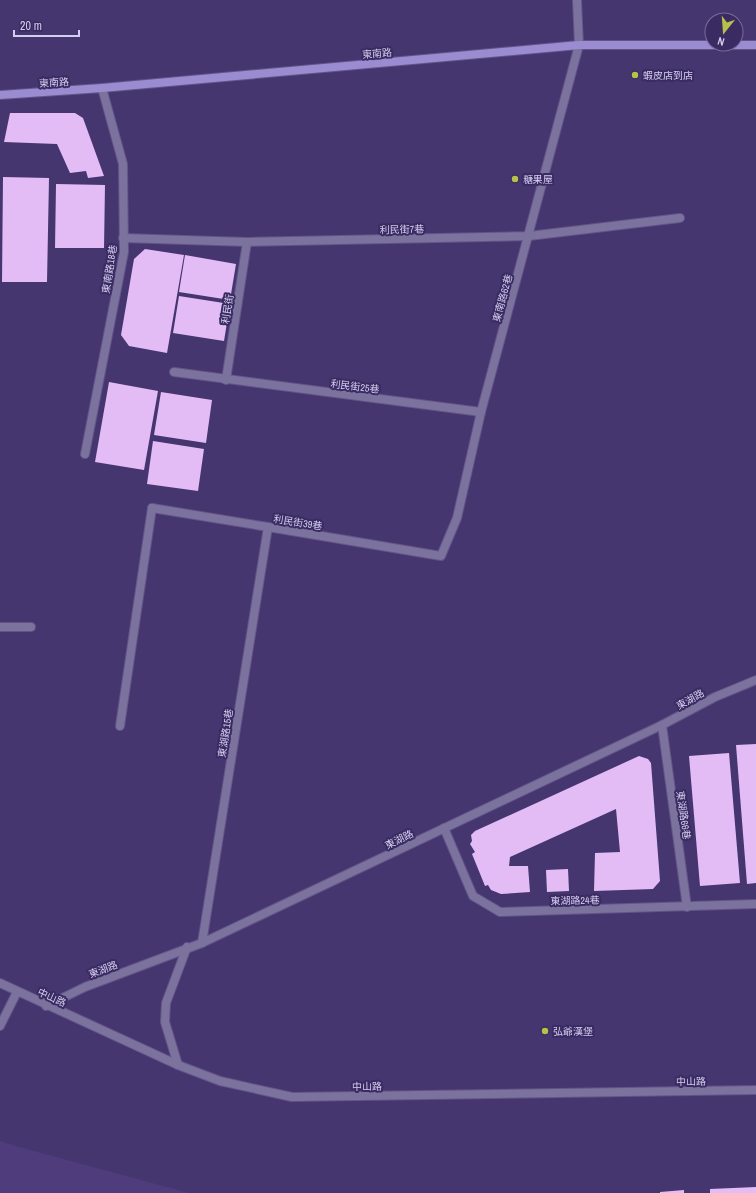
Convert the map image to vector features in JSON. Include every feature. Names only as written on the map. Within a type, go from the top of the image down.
[{"type":"street","name":"東南路62巷","points":[[441,556],[457,518],[481,412],[580,45],[577,0]]},
{"type":"street","name":"東南路","points":[[0,96],[580,45],[756,45]]},
{"type":"street","name":"東南路18巷","points":[[85,454],[124,252],[123,164],[102,88]]},
{"type":"street","name":"利民街7巷","points":[[123,238],[247,242],[529,236],[680,218]]},
{"type":"street","name":"利民街","points":[[226,380],[247,242]]},
{"type":"street","name":"利民街25巷","points":[[174,372],[226,380],[481,412]]},
{"type":"street","name":"利民街39巷","points":[[120,726],[152,508],[441,556]]},
{"type":"street","name":"東湖路15巷","points":[[202,942],[268,527]]},
{"type":"street","points":[[0,627],[31,627]]},
{"type":"street","name":"東湖路","points":[[46,1006],[85,987],[202,942],[378,861],[444,828],[662,725],[715,697],[756,680]]},
{"type":"street","name":"東湖路66巷","points":[[662,725],[687,907]]},
{"type":"street","name":"東湖路24巷","points":[[444,828],[473,896],[500,912],[756,904]]},
{"type":"street","points":[[178,1065],[165,1022],[166,1003],[187,947]]},
{"type":"street","name":"中山路","points":[[0,983],[46,1006],[178,1065],[220,1081],[292,1097],[756,1090]]},
{"type":"street","points":[[0,1026],[17,992]]},
{"type":"shaded area","points":[[0,1141],[19,1147],[189,1193],[0,1193]]},
{"type":"building","points":[[10,113],[75,113],[83,118],[104,176],[88,178],[86,171],[70,173],[57,144],[4,142]]},
{"type":"building","points":[[3,177],[49,178],[47,282],[2,282]]},
{"type":"building","points":[[56,184],[105,185],[104,248],[55,248]]},
{"type":"building","points":[[145,249],[184,255],[167,353],[129,346],[121,335],[134,259]]},
{"type":"building","points":[[185,255],[236,264],[230,300],[179,292]]},
{"type":"building","points":[[179,296],[230,304],[224,341],[173,333]]},
{"type":"building","points":[[109,382],[158,391],[144,470],[95,462]]},
{"type":"building","points":[[161,392],[212,400],[206,443],[154,435]]},
{"type":"building","points":[[153,441],[204,449],[198,491],[147,484]]},
{"type":"building","points":[[756,744],[756,883],[747,884],[736,745]]},
{"type":"building","points":[[729,753],[740,883],[700,886],[689,756]]},
{"type":"building","points":[[639,756],[648,759],[651,763],[660,881],[653,889],[594,891],[595,853],[620,852],[616,809],[510,857],[509,866],[528,866],[530,892],[501,894],[491,890],[488,885],[485,886],[472,854],[475,852],[470,844],[472,841],[471,835],[475,831]]},
{"type":"building","points":[[568,869],[569,891],[547,892],[546,870]]},
{"type":"building","points":[[756,1187],[756,1193],[710,1193],[710,1189]]},
{"type":"building","points":[[684,1190],[684,1193],[660,1193],[660,1192]]},
{"type":"place","name":"蝦皮店到店","points":[[635,75]]},
{"type":"place","name":"糖果屋","points":[[515,179]]},
{"type":"place","name":"弘爺漢堡","points":[[545,1031]]}]
